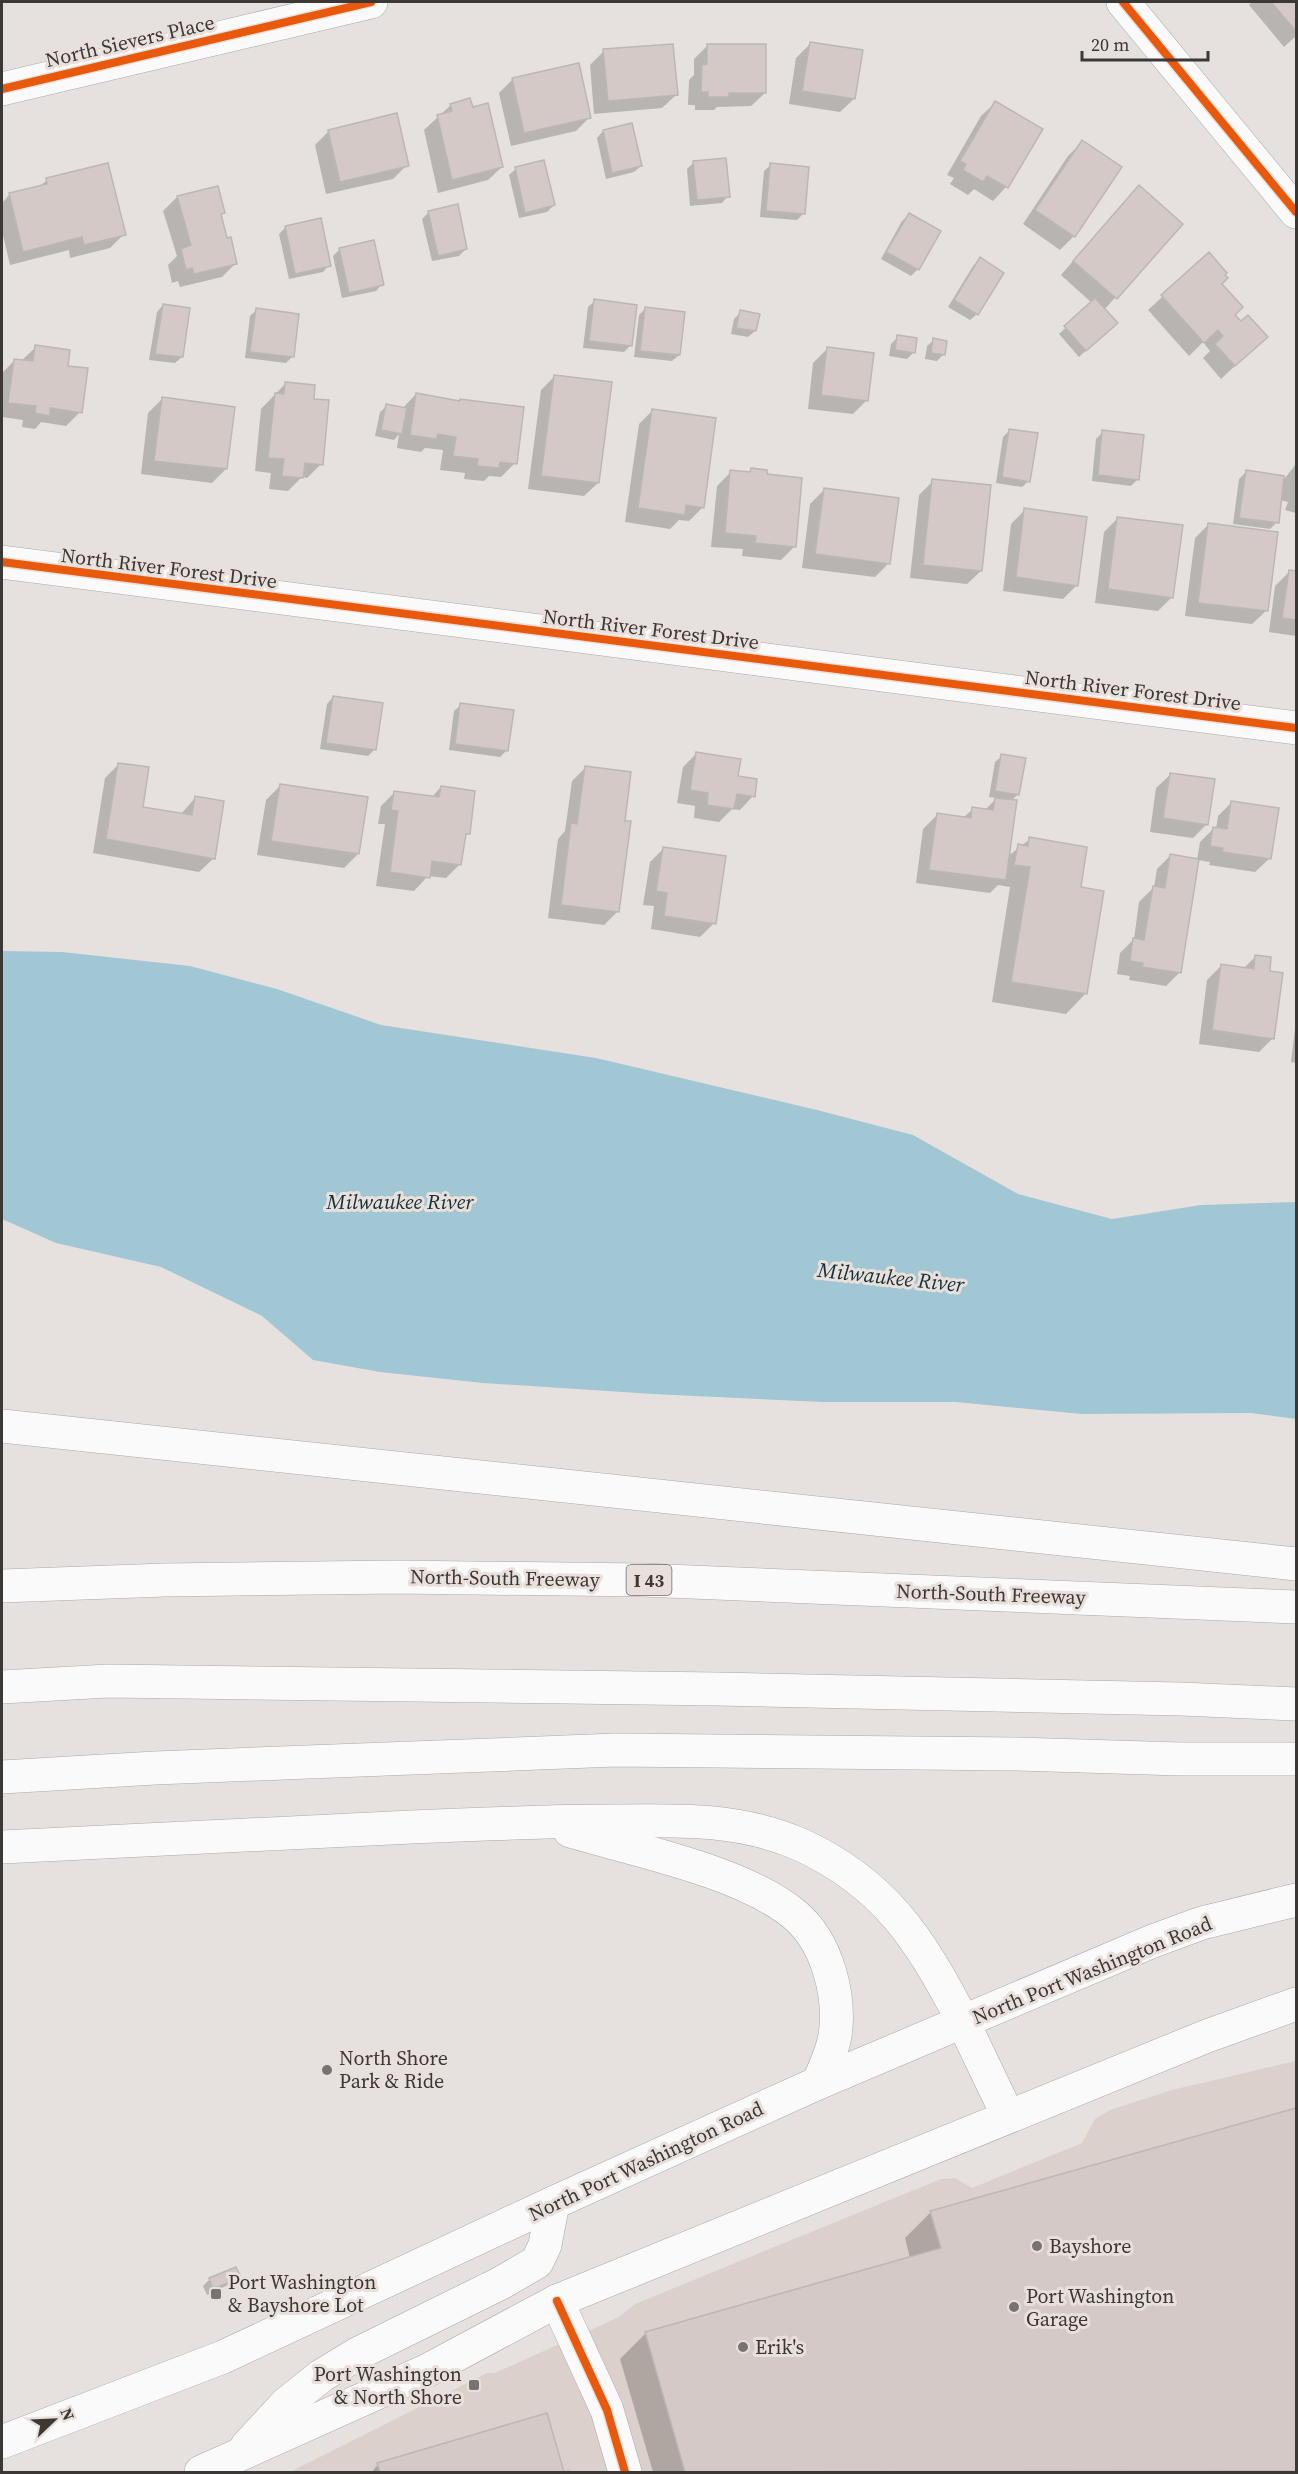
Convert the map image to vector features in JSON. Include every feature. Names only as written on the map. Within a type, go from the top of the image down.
[{"type":"main road","name":"North Sievers Place","points":[[2,89],[371,2]]},
{"type":"main road","points":[[1095,2],[1127,6],[1296,212]]},
{"type":"main road","name":"North River Forest Drive","points":[[2,562],[1296,728]]},
{"type":"main road","points":[[2,1426],[1296,1564]]},
{"type":"main road","name":"North-South Freeway","points":[[2,1586],[177,1580],[397,1577],[608,1579],[1296,1607]]},
{"type":"main road","points":[[2,1687],[108,1681],[718,1689],[1181,1699],[1296,1704]]},
{"type":"main road","points":[[2,1777],[155,1768],[616,1750],[1296,1759]]},
{"type":"main road","points":[[2,1847],[540,1822],[703,1820],[732,1824],[798,1844],[849,1874],[876,1894],[904,1923],[940,1976],[1008,2116]]},
{"type":"main road","points":[[540,1822],[724,1877],[776,1902],[796,1916],[818,1941],[830,1971],[834,1994],[835,2035],[828,2061],[818,2083]]},
{"type":"main road","name":"North Port Washington Road","points":[[2,2442],[223,2357],[818,2083],[963,2022],[1202,1923],[1296,1900]]},
{"type":"main road","points":[[201,2472],[428,2370],[557,2301],[1207,2036],[1296,2004]]},
{"type":"main road","points":[[237,2456],[286,2404],[321,2376],[357,2354],[501,2283],[537,2262],[545,2245],[554,2203]]},
{"type":"main road","points":[[557,2301],[606,2410],[625,2472]]},
{"type":"shaded area","name":"Bayshore","points":[[1296,2061],[1296,2472],[290,2472],[487,2373],[495,2373],[619,2317],[635,2304],[941,2179],[955,2178],[972,2188],[1082,2143],[1095,2119],[1110,2110],[1172,2090]]},
{"type":"water","name":"Milwaukee River","points":[[2,951],[62,952],[190,966],[277,989],[381,1025],[596,1058],[817,1110],[913,1135],[1018,1194],[1112,1219],[1201,1205],[1296,1202],[1296,1419],[1251,1413],[1082,1414],[956,1402],[823,1402],[653,1394],[483,1383],[380,1372],[313,1360],[262,1316],[161,1267],[56,1243],[2,1219]]},
{"type":"building","points":[[1271,2],[1296,2],[1296,31]]},
{"type":"building","points":[[810,42],[863,50],[855,99],[802,91]]},
{"type":"building","points":[[673,44],[678,95],[608,101],[603,49]]},
{"type":"building","points":[[707,44],[766,44],[766,93],[729,93],[729,97],[708,97],[708,92],[701,92],[702,65],[707,64]]},
{"type":"building","points":[[579,63],[591,118],[524,133],[512,78]]},
{"type":"building","points":[[470,98],[473,107],[488,103],[503,167],[452,180],[437,115],[452,111],[450,104]]},
{"type":"building","points":[[995,101],[1043,129],[1008,188],[987,176],[983,182],[963,170],[966,164],[960,161]]},
{"type":"building","points":[[397,113],[409,166],[340,182],[328,130]]},
{"type":"building","points":[[632,123],[642,166],[612,173],[603,130]]},
{"type":"building","points":[[1082,140],[1122,167],[1075,237],[1035,210]]},
{"type":"building","points":[[726,158],[730,197],[697,200],[693,161]]},
{"type":"building","points":[[544,160],[555,205],[525,213],[515,167]]},
{"type":"building","points":[[108,163],[126,235],[84,245],[82,237],[23,252],[9,193],[47,184],[46,178]]},
{"type":"building","points":[[770,163],[809,167],[805,214],[766,211]]},
{"type":"building","points":[[1139,185],[1183,224],[1117,299],[1073,261]]},
{"type":"building","points":[[218,186],[225,213],[221,214],[227,238],[231,237],[237,264],[194,274],[192,268],[186,270],[181,249],[191,245],[177,196]]},
{"type":"building","points":[[458,204],[467,249],[438,256],[428,211]]},
{"type":"building","points":[[909,213],[941,231],[919,270],[886,252]]},
{"type":"building","points":[[321,218],[331,266],[295,274],[285,226]]},
{"type":"building","points":[[374,240],[384,285],[349,293],[339,248]]},
{"type":"building","points":[[1209,252],[1227,273],[1225,275],[1228,278],[1222,284],[1243,307],[1235,315],[1241,321],[1248,315],[1268,337],[1235,366],[1215,344],[1223,336],[1218,330],[1204,343],[1161,295]]},
{"type":"building","points":[[980,257],[1004,273],[978,315],[954,300]]},
{"type":"building","points":[[1095,298],[1118,323],[1086,351],[1064,326]]},
{"type":"building","points":[[594,299],[637,305],[632,346],[589,341]]},
{"type":"building","points":[[163,304],[190,308],[183,357],[155,354]]},
{"type":"building","points":[[645,307],[685,312],[680,355],[640,351]]},
{"type":"building","points":[[256,308],[299,314],[294,357],[250,352]]},
{"type":"building","points":[[740,310],[760,314],[756,331],[736,328]]},
{"type":"building","points":[[897,335],[917,338],[915,353],[895,350]]},
{"type":"building","points":[[933,338],[947,341],[945,355],[931,353]]},
{"type":"building","points":[[35,345],[70,350],[68,366],[88,368],[82,413],[50,408],[50,416],[35,413],[36,406],[8,403],[14,359],[33,361]]},
{"type":"building","points":[[827,347],[874,353],[868,401],[821,395]]},
{"type":"building","points":[[554,375],[612,382],[599,483],[541,476]]},
{"type":"building","points":[[285,382],[315,385],[314,399],[329,400],[323,465],[305,463],[303,478],[282,476],[284,459],[268,458],[275,393],[284,394]]},
{"type":"building","points":[[416,393],[460,401],[460,399],[524,407],[517,464],[500,462],[499,468],[477,466],[478,459],[453,456],[456,437],[438,434],[436,439],[410,435]]},
{"type":"building","points":[[162,397],[235,407],[227,469],[154,461]]},
{"type":"building","points":[[386,404],[407,408],[402,434],[381,430]]},
{"type":"building","points":[[652,409],[716,418],[704,508],[686,505],[685,515],[638,508]]},
{"type":"building","points":[[1009,429],[1038,433],[1030,482],[1002,477]]},
{"type":"building","points":[[1102,430],[1144,435],[1139,480],[1098,475]]},
{"type":"building","points":[[751,468],[767,470],[767,474],[802,478],[796,547],[755,543],[756,536],[725,533],[730,470],[750,472]]},
{"type":"building","points":[[1246,470],[1284,476],[1279,523],[1239,518]]},
{"type":"building","points":[[932,479],[991,485],[982,571],[923,565]]},
{"type":"building","points":[[824,488],[899,498],[890,564],[815,554]]},
{"type":"building","points":[[1024,508],[1087,517],[1078,586],[1016,577]]},
{"type":"building","points":[[1117,517],[1183,525],[1173,598],[1108,589]]},
{"type":"building","points":[[1208,523],[1278,532],[1268,611],[1198,603]]},
{"type":"building","points":[[1289,570],[1296,571],[1296,620],[1282,618]]},
{"type":"building","points":[[333,696],[383,703],[376,750],[326,743]]},
{"type":"building","points":[[460,703],[514,710],[508,751],[455,744]]},
{"type":"building","points":[[696,752],[741,759],[738,776],[757,779],[755,797],[737,794],[734,809],[707,805],[708,793],[690,790]]},
{"type":"building","points":[[1001,754],[1026,758],[1019,795],[995,791]]},
{"type":"building","points":[[118,763],[149,767],[143,807],[192,815],[195,796],[224,801],[215,859],[106,839]]},
{"type":"building","points":[[585,766],[631,772],[625,821],[631,821],[619,912],[561,905],[571,823],[577,824]]},
{"type":"building","points":[[1170,773],[1215,779],[1208,825],[1163,818]]},
{"type":"building","points":[[280,784],[368,797],[359,854],[271,841]]},
{"type":"building","points":[[441,786],[475,791],[470,834],[466,834],[461,865],[432,861],[430,878],[390,872],[398,811],[391,810],[394,791],[439,797]]},
{"type":"building","points":[[995,798],[1017,800],[1006,880],[929,870],[937,813],[971,818],[972,807],[993,810]]},
{"type":"building","points":[[1231,801],[1279,808],[1271,859],[1222,852],[1223,848],[1210,846],[1213,827],[1227,829]]},
{"type":"building","points":[[1029,837],[1087,847],[1081,887],[1104,891],[1087,994],[1011,982],[1030,867],[1014,865],[1018,844],[1028,846]]},
{"type":"building","points":[[663,847],[726,856],[716,924],[664,916],[667,893],[656,891]]},
{"type":"building","points":[[1170,854],[1199,859],[1181,973],[1142,967],[1143,963],[1130,961],[1133,938],[1144,940],[1153,886],[1165,888]]},
{"type":"building","points":[[1255,955],[1271,957],[1270,971],[1283,973],[1274,1039],[1212,1030],[1221,964],[1254,969]]},
{"type":"building","name":"Bayshore","points":[[1296,2108],[1296,2471],[685,2472],[645,2332],[941,2248],[930,2211]]},
{"type":"building","points":[[236,2267],[241,2277],[213,2289],[209,2278]]},
{"type":"building","points":[[547,2413],[564,2472],[380,2472],[377,2463]]},
{"type":"cycle path","points":[[2,89],[371,2]]},
{"type":"cycle path","points":[[1123,2],[1296,212]]},
{"type":"cycle path","points":[[2,562],[1296,728]]},
{"type":"cycle path","points":[[557,2301],[607,2410],[625,2472]]},
{"type":"place","name":"North Shore Park & Ride","points":[[327,2070]]},
{"type":"place","name":"Bayshore","points":[[1037,2246]]},
{"type":"place","name":"Port Washington & Bayshore Lot","points":[[216,2294]]},
{"type":"place","name":"Port Washington Garage","points":[[1014,2307]]},
{"type":"place","name":"Erik's","points":[[743,2347]]},
{"type":"place","name":"Port Washington & North Shore","points":[[474,2385]]}]
